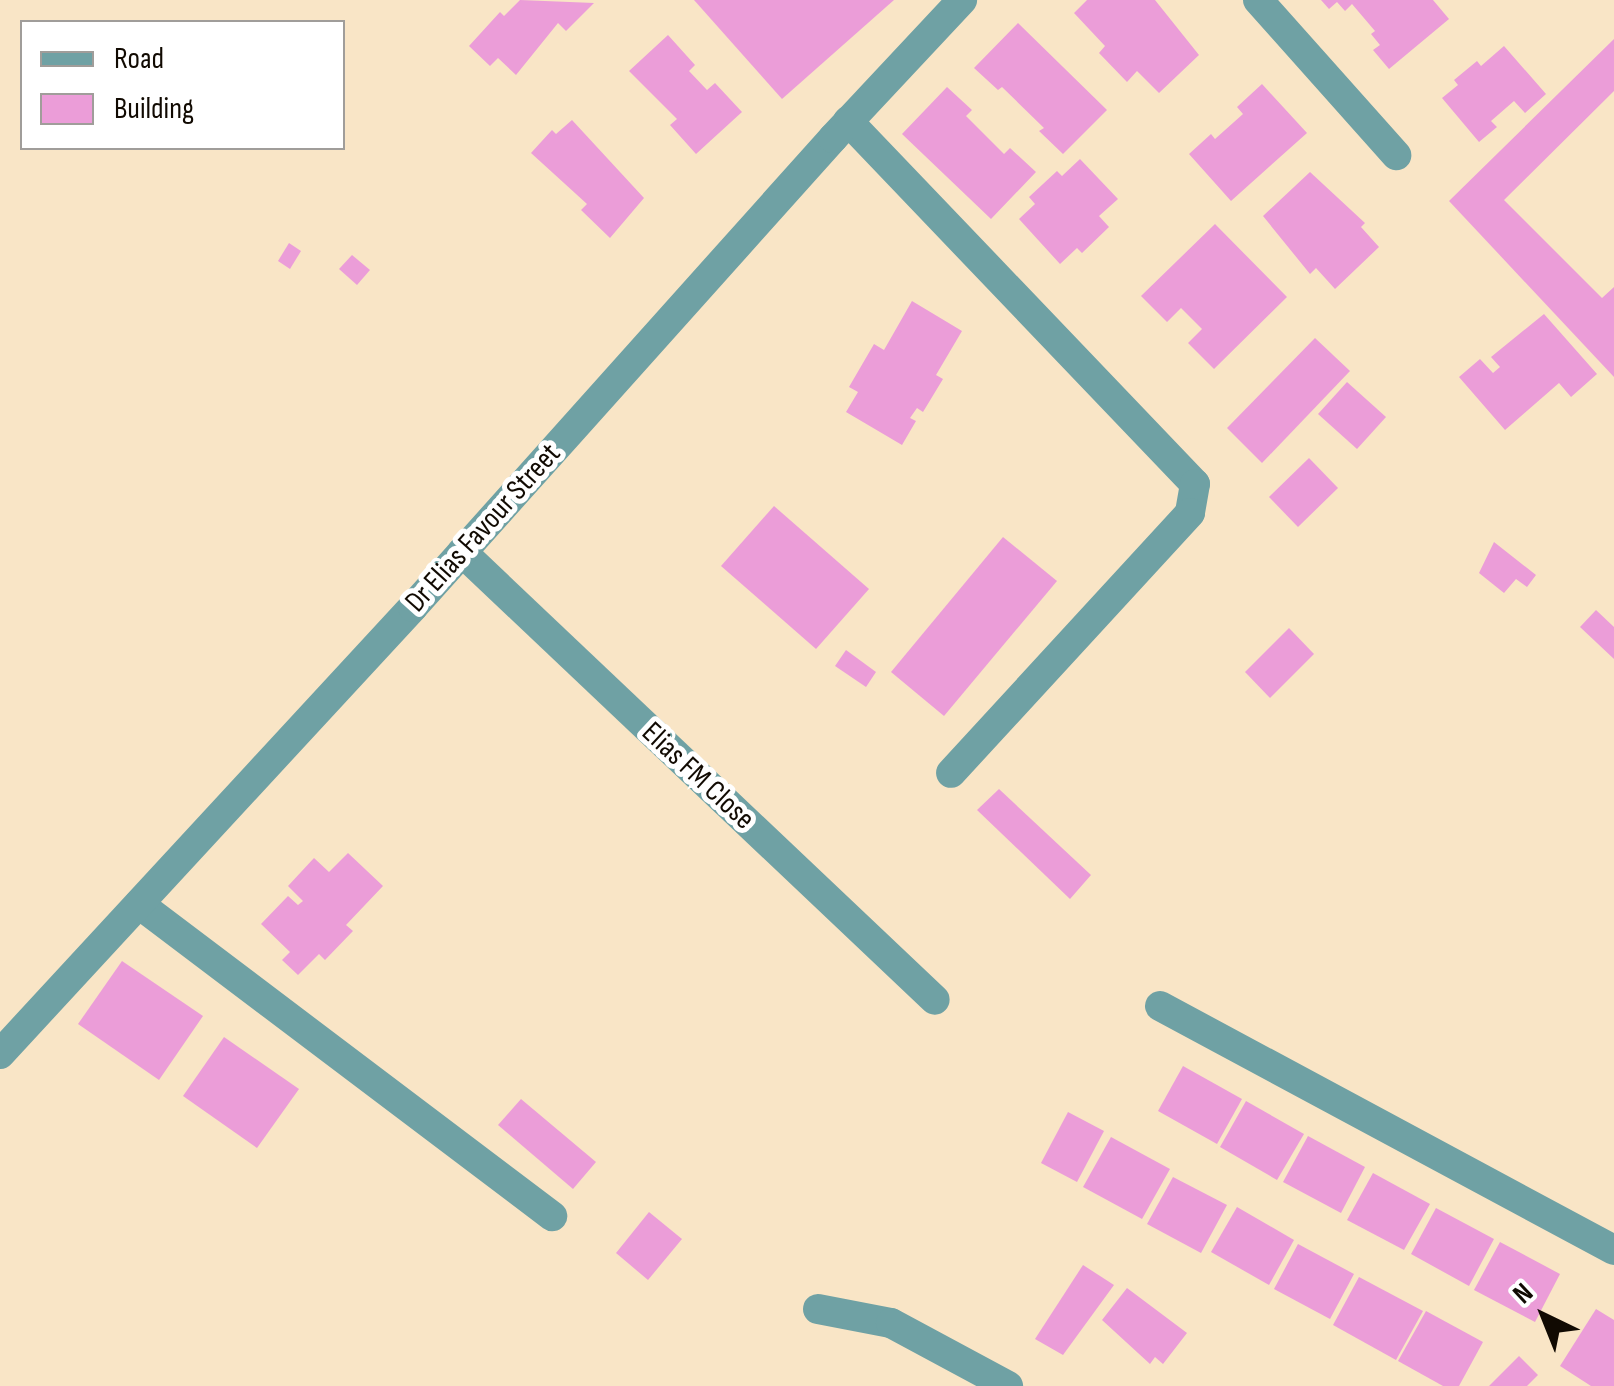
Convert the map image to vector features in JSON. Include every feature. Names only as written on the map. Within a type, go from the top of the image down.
[{"type":"street","name":"Dr Elias Favour Street","points":[[0,1054],[962,0]]},
{"type":"street","points":[[1258,0],[1396,155]]},
{"type":"street","points":[[848,121],[1195,484],[1190,513],[951,774]]},
{"type":"street","name":"Elias FM Close","points":[[462,552],[935,1000]]},
{"type":"street","points":[[139,904],[552,1216]]},
{"type":"street","points":[[1160,1006],[1614,1250]]},
{"type":"street","points":[[818,1309],[891,1323],[1008,1386]]},
{"type":"building","points":[[520,0],[594,3],[566,31],[558,23],[516,75],[498,58],[490,66],[469,46],[500,12],[504,16]]},
{"type":"building","points":[[694,0],[894,0],[782,99]]},
{"type":"building","points":[[1087,0],[1155,0],[1199,55],[1159,93],[1137,71],[1127,82],[1099,53],[1105,46],[1074,13]]},
{"type":"building","points":[[1321,0],[1433,0],[1449,19],[1389,69],[1373,50],[1380,45],[1371,34],[1375,31],[1352,4],[1345,11],[1337,2],[1329,9]]},
{"type":"building","points":[[1018,23],[1107,110],[1063,154],[1039,131],[1044,128],[1002,87],[998,90],[974,68]]},
{"type":"building","points":[[668,35],[695,65],[689,71],[707,90],[715,83],[742,112],[696,154],[670,125],[677,119],[629,71]]},
{"type":"building","points":[[1614,39],[1614,91],[1504,200],[1602,298],[1614,287],[1614,377],[1449,201]]},
{"type":"building","points":[[1504,46],[1546,94],[1525,113],[1514,101],[1491,121],[1497,127],[1479,142],[1442,98],[1458,85],[1454,80],[1477,61],[1481,66]]},
{"type":"building","points":[[1262,84],[1307,133],[1231,201],[1189,154],[1211,134],[1215,139],[1243,114],[1237,107]]},
{"type":"building","points":[[947,87],[972,110],[966,116],[1004,154],[1010,148],[1036,172],[991,219],[902,134]]},
{"type":"building","points":[[572,120],[644,198],[610,238],[581,210],[587,204],[531,153],[552,130],[556,134]]},
{"type":"building","points":[[1080,159],[1118,199],[1099,216],[1109,227],[1082,253],[1077,248],[1060,264],[1019,219],[1035,204],[1029,197],[1057,171],[1062,176]]},
{"type":"building","points":[[1310,172],[1365,223],[1361,227],[1379,247],[1335,289],[1316,268],[1310,274],[1263,216]]},
{"type":"building","points":[[1215,224],[1287,297],[1214,369],[1188,343],[1202,329],[1181,308],[1167,322],[1141,296]]},
{"type":"building","points":[[289,243],[301,251],[290,269],[278,261]]},
{"type":"building","points":[[352,255],[370,270],[357,285],[339,269]]},
{"type":"building","points":[[912,301],[962,331],[936,375],[943,379],[923,412],[917,408],[910,418],[916,421],[902,445],[846,412],[858,392],[849,387],[874,344],[884,350]]},
{"type":"building","points":[[1544,314],[1597,374],[1571,397],[1559,383],[1505,430],[1459,377],[1480,359],[1493,373],[1500,367],[1491,357]]},
{"type":"building","points":[[1315,338],[1350,371],[1262,463],[1227,428]]},
{"type":"building","points":[[1347,382],[1386,417],[1357,449],[1318,414]]},
{"type":"building","points":[[1309,458],[1338,488],[1298,527],[1269,497]]},
{"type":"building","points":[[774,506],[869,589],[816,649],[721,566]]},
{"type":"building","points":[[1003,537],[1057,581],[944,716],[891,672]]},
{"type":"building","points":[[1494,542],[1536,575],[1527,587],[1516,579],[1504,593],[1479,573]]},
{"type":"building","points":[[1596,610],[1614,627],[1614,659],[1580,627]]},
{"type":"building","points":[[1289,628],[1314,654],[1270,698],[1245,672]]},
{"type":"building","points":[[846,650],[876,672],[866,687],[835,666]]},
{"type":"building","points":[[999,789],[1091,875],[1070,899],[977,810]]},
{"type":"building","points":[[348,853],[383,886],[346,925],[353,931],[325,960],[319,954],[298,975],[282,960],[290,952],[261,924],[288,896],[298,905],[303,901],[288,886],[314,858],[329,872]]},
{"type":"building","points":[[122,961],[203,1016],[159,1080],[78,1024]]},
{"type":"building","points":[[224,1037],[299,1089],[257,1148],[183,1096]]},
{"type":"building","points":[[1183,1066],[1242,1099],[1217,1144],[1158,1111]]},
{"type":"building","points":[[521,1099],[596,1162],[573,1189],[498,1125]]},
{"type":"building","points":[[1246,1101],[1304,1134],[1277,1180],[1220,1147]]},
{"type":"building","points":[[1068,1112],[1104,1131],[1077,1182],[1041,1163]]},
{"type":"building","points":[[1308,1136],[1365,1167],[1341,1213],[1283,1182]]},
{"type":"building","points":[[1111,1137],[1170,1169],[1142,1219],[1083,1187]]},
{"type":"building","points":[[1373,1173],[1430,1204],[1404,1250],[1347,1220]]},
{"type":"building","points":[[1173,1177],[1227,1205],[1201,1253],[1147,1224]]},
{"type":"building","points":[[1237,1207],[1294,1240],[1269,1285],[1211,1252]]},
{"type":"building","points":[[1436,1208],[1494,1239],[1469,1286],[1411,1254]]},
{"type":"building","points":[[649,1212],[682,1239],[648,1280],[616,1253]]},
{"type":"building","points":[[1500,1242],[1560,1274],[1535,1322],[1474,1290]]},
{"type":"building","points":[[1298,1244],[1354,1274],[1330,1319],[1274,1289]]},
{"type":"building","points":[[1083,1265],[1114,1285],[1063,1355],[1035,1339]]},
{"type":"building","points":[[1359,1277],[1423,1311],[1396,1360],[1333,1325]]},
{"type":"building","points":[[1127,1288],[1187,1333],[1163,1364],[1155,1357],[1150,1364],[1102,1320]]},
{"type":"building","points":[[1596,1309],[1614,1320],[1614,1386],[1591,1386],[1560,1366]]},
{"type":"building","points":[[1426,1311],[1483,1342],[1459,1386],[1443,1386],[1398,1361]]},
{"type":"building","points":[[1519,1356],[1538,1375],[1527,1386],[1489,1386]]}]
